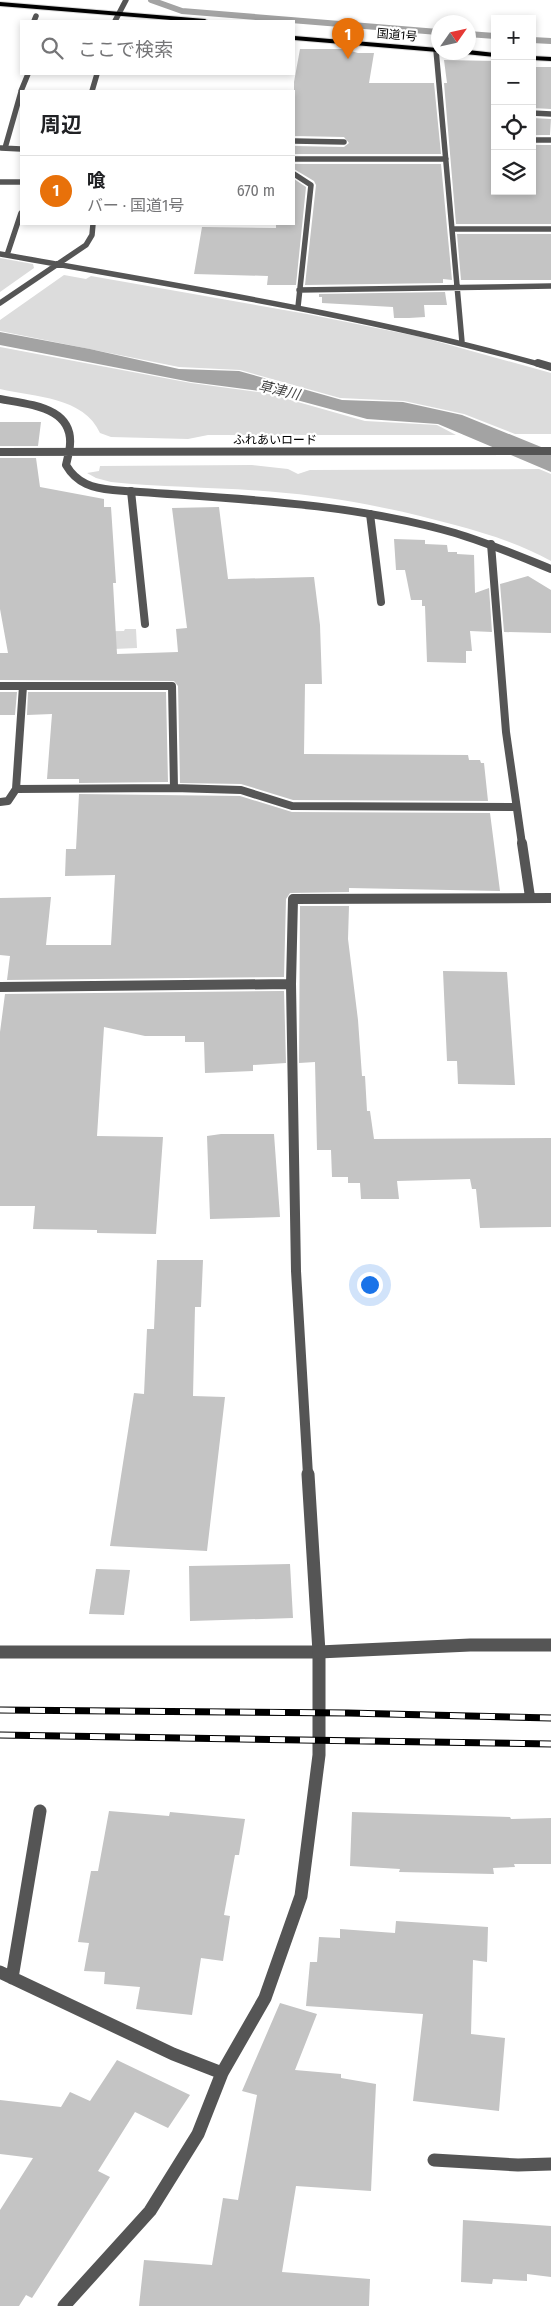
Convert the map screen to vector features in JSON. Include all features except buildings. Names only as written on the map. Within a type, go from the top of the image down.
[{"type":"highway","points":[[0,4],[118,18],[176,20]]},
{"type":"highway","points":[[27,16],[38,18]]},
{"type":"highway","name":"国道1号","points":[[295,38],[431,46]]},
{"type":"highway","points":[[542,50],[551,51]]},
{"type":"highway","points":[[476,53],[491,55]]},
{"type":"highway","points":[[536,58],[551,60]]},
{"type":"street","points":[[118,18],[126,0]]},
{"type":"street","points":[[439,60],[462,342]]},
{"type":"street","points":[[21,90],[28,75]]},
{"type":"street","points":[[92,90],[97,75]]},
{"type":"street","points":[[20,94],[3,148],[20,148]]},
{"type":"street","points":[[536,113],[551,114]]},
{"type":"street","points":[[536,140],[551,140]]},
{"type":"street","points":[[295,141],[344,142]]},
{"type":"street","points":[[295,159],[446,160]]},
{"type":"street","points":[[295,175],[311,185],[298,307]]},
{"type":"street","points":[[0,182],[20,182]]},
{"type":"street","points":[[20,215],[3,255],[298,307],[462,342],[551,368]]},
{"type":"street","points":[[0,303],[86,245],[92,234],[92,225]]},
{"type":"street","points":[[452,229],[551,228]]},
{"type":"street","points":[[299,290],[551,286]]},
{"type":"street","points":[[0,399],[53,412],[66,421],[74,441],[66,464],[76,479],[91,486],[131,491],[246,497],[370,514],[422,524],[491,544],[551,569]]},
{"type":"street","name":"ふれあいロード","points":[[0,452],[551,451]]},
{"type":"street","points":[[131,491],[145,624]]},
{"type":"street","points":[[370,514],[381,602]]},
{"type":"street","points":[[491,544],[506,732],[530,897]]},
{"type":"street","points":[[0,686],[172,686],[174,788]]},
{"type":"street","points":[[0,802],[8,801],[16,789],[23,686]]},
{"type":"street","points":[[16,789],[174,788],[241,790],[292,806],[516,807]]},
{"type":"street","points":[[64,2306],[150,2211],[198,2134],[222,2073],[266,1998],[301,1896],[319,1755],[319,1652],[296,1271],[291,984],[293,899],[551,898]]},
{"type":"street","points":[[0,987],[291,984]]},
{"type":"street","points":[[0,1652],[319,1652],[470,1645],[551,1645]]},
{"type":"street","points":[[40,1812],[6,1975],[164,2050],[222,2073]]},
{"type":"street","points":[[434,2160],[518,2166],[551,2164]]},
{"type":"shaded area","points":[[0,258],[33,264],[34,268],[0,292]]},
{"type":"shaded area","points":[[64,275],[86,279],[91,276],[307,314],[421,337],[551,373],[551,434],[515,434],[464,414],[404,401],[340,398],[240,370],[179,367],[0,331],[0,320]]},
{"type":"shaded area","points":[[0,347],[191,383],[266,393],[365,421],[437,425],[456,435],[208,435],[188,439],[111,437],[100,433],[93,421],[71,405],[57,400],[0,389]]},
{"type":"shaded area","points":[[252,465],[288,469],[298,474],[310,470],[539,469],[551,474],[551,561],[516,545],[480,532],[371,505],[307,495],[264,491],[111,482],[96,478],[87,473],[99,471],[100,466]]},
{"type":"shaded area","points":[[125,629],[136,629],[137,648],[66,651],[65,632],[124,631]]},
{"type":"water","name":"草津川","points":[[0,332],[90,349],[179,369],[239,371],[342,400],[403,402],[462,415],[551,451],[551,472],[438,424],[367,419],[267,392],[191,382],[0,345]]},
{"type":"waterway","points":[[151,0],[182,11],[292,20]]},
{"type":"waterway","points":[[295,20],[431,31]]},
{"type":"waterway","points":[[476,35],[491,36]]},
{"type":"waterway","points":[[536,40],[551,41]]},
{"type":"railway","points":[[0,1710],[348,1713],[551,1718]]},
{"type":"railway","points":[[0,1735],[551,1744]]},
{"type":"place","name":"喰","points":[[348,59]]}]
